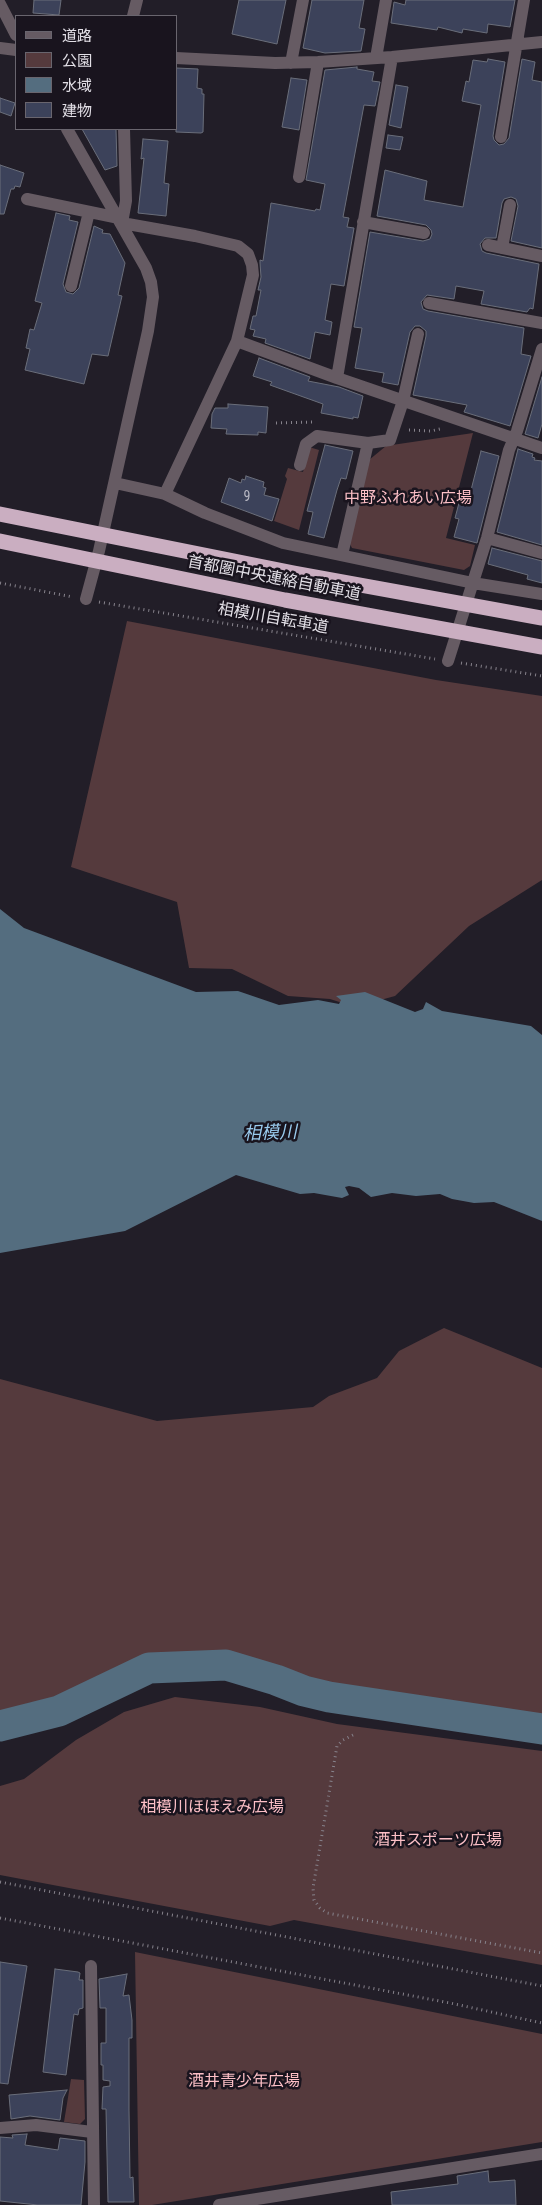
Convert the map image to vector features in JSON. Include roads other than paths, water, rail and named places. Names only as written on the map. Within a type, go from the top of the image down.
[{"type":"highway","name":"首都圏中央連絡自動車道","points":[[0,514],[294,573],[542,618]]},
{"type":"highway","name":"首都圏中央連絡自動車道","points":[[0,541],[286,600],[542,647]]},
{"type":"street","points":[[132,15],[137,0]]},
{"type":"street","points":[[291,63],[303,0]]},
{"type":"street","points":[[376,58],[386,0]]},
{"type":"street","points":[[502,137],[524,0]]},
{"type":"street","points":[[0,4],[15,33]]},
{"type":"street","points":[[178,58],[291,63],[318,62],[392,57],[542,42]]},
{"type":"street","points":[[0,48],[15,50]]},
{"type":"street","points":[[337,378],[392,57]]},
{"type":"street","points":[[299,177],[318,62]]},
{"type":"street","points":[[68,130],[146,268],[151,282],[153,297],[148,332],[115,482],[86,600]]},
{"type":"street","points":[[120,221],[126,201],[124,130]]},
{"type":"street","points":[[28,199],[238,246],[248,254],[253,275],[237,341],[166,494]]},
{"type":"street","points":[[502,248],[510,205]]},
{"type":"street","points":[[71,286],[89,212]]},
{"type":"street","points":[[363,222],[424,233]]},
{"type":"street","points":[[488,245],[542,256]]},
{"type":"street","points":[[429,303],[542,323]]},
{"type":"street","points":[[300,465],[306,444],[317,436],[368,444],[390,440],[403,401],[418,334]]},
{"type":"street","points":[[237,341],[337,378],[542,448]]},
{"type":"street","points":[[448,661],[488,538],[513,439],[542,349]]},
{"type":"street","points":[[342,555],[368,444]]},
{"type":"street","points":[[115,482],[166,494],[205,513],[283,544],[472,584],[542,594]]},
{"type":"street","points":[[488,538],[542,553]]},
{"type":"street","points":[[92,1966],[94,2205]]},
{"type":"street","points":[[0,2128],[36,2125],[92,2132]]},
{"type":"street","points":[[218,2205],[542,2154]]},
{"type":"water","name":"相模川","points":[[0,909],[24,928],[196,992],[238,991],[279,1005],[318,1000],[339,1004],[341,1000],[336,996],[365,992],[415,1012],[423,1009],[426,1002],[442,1011],[531,1026],[542,1035],[542,1221],[494,1202],[474,1203],[452,1199],[440,1194],[416,1196],[392,1193],[371,1197],[359,1188],[349,1186],[345,1187],[349,1195],[342,1198],[314,1193],[300,1194],[236,1175],[125,1231],[0,1253]]},
{"type":"waterway","points":[[0,1726],[59,1711],[149,1668],[226,1665],[276,1680],[304,1691],[329,1697],[542,1729]]},
{"type":"park label","name":"中野ふれあい広場","points":[[408,499]]},
{"type":"park label","name":"相模川ほほえみ広場","points":[[212,1808]]},
{"type":"park label","name":"酒井スポーツ広場","points":[[438,1841]]},
{"type":"park label","name":"酒井青少年広場","points":[[244,2082]]}]
